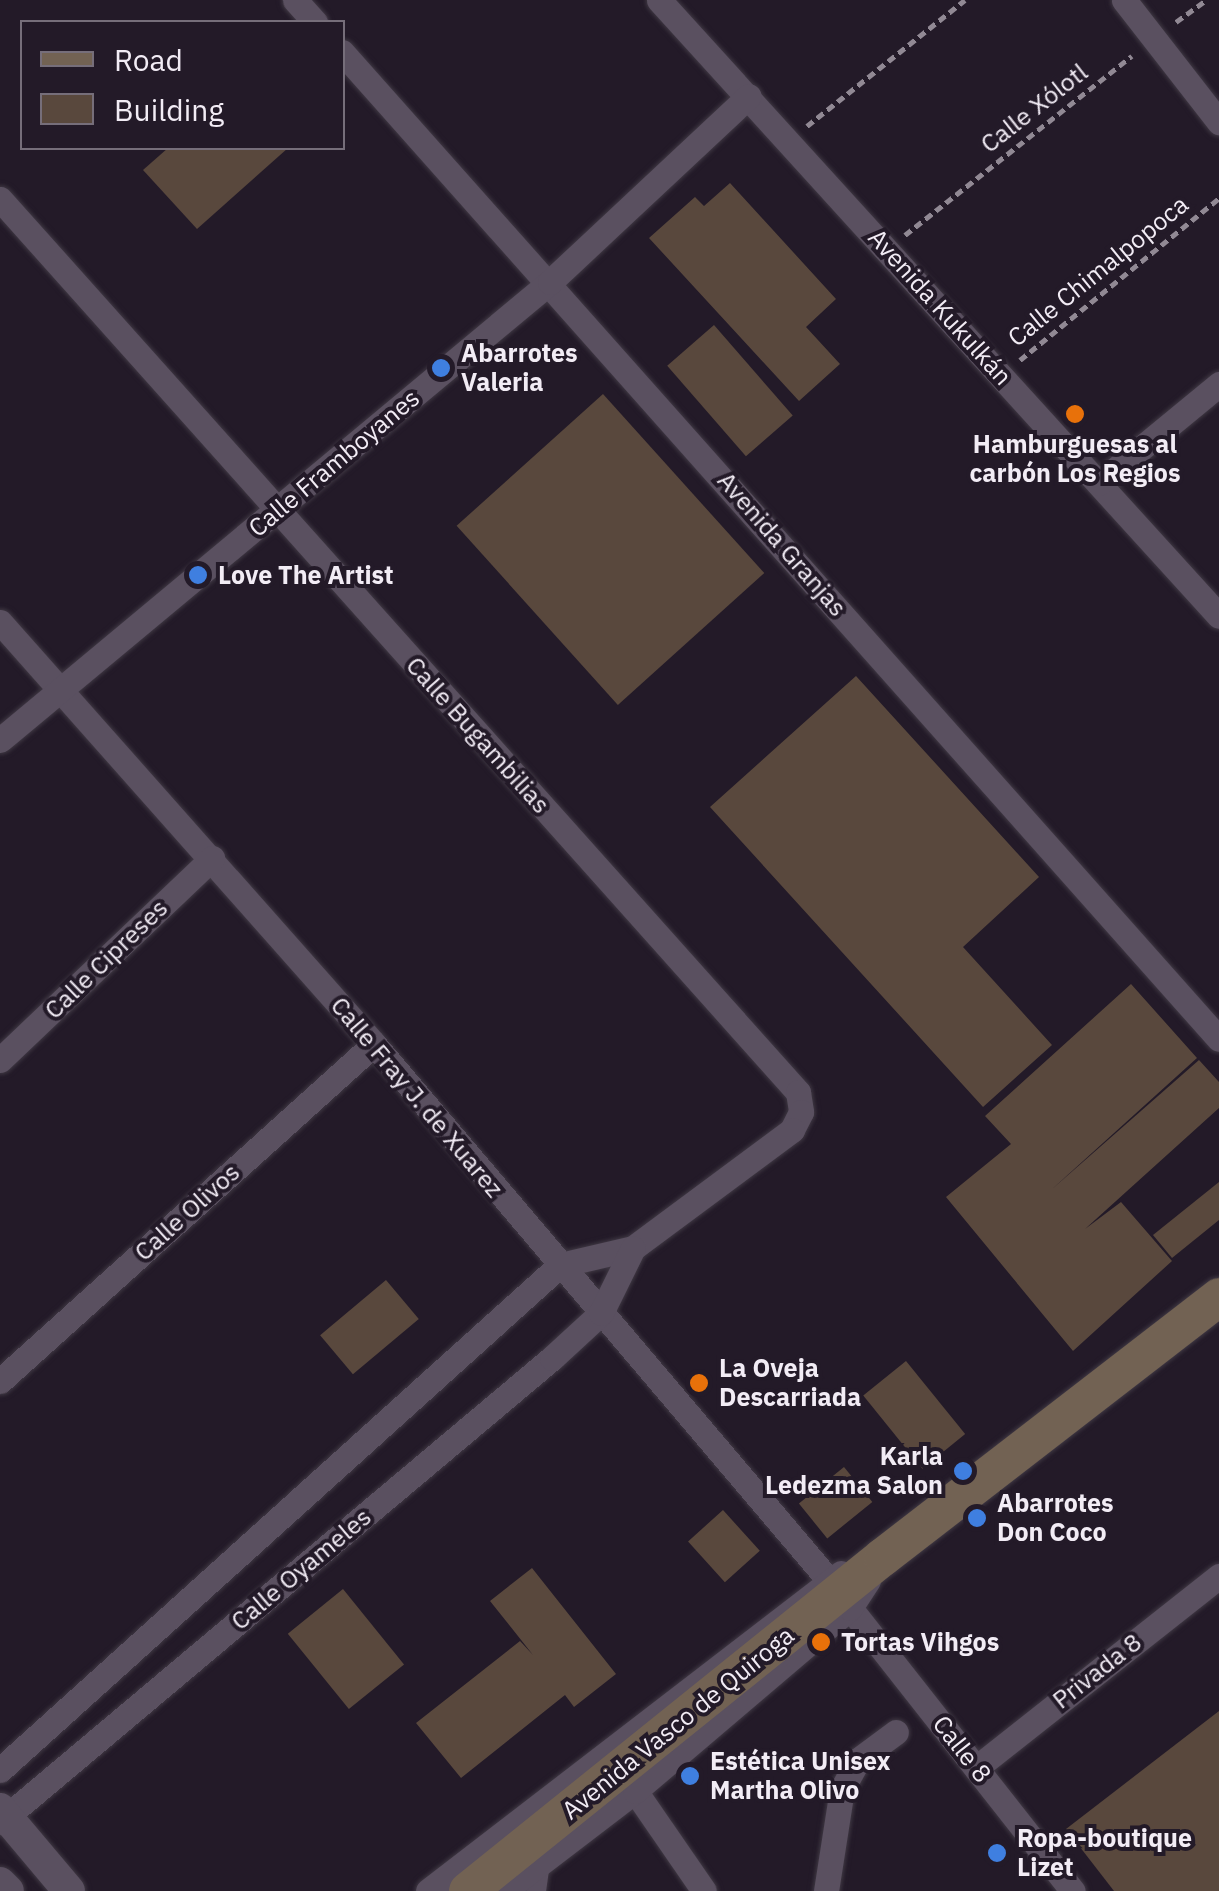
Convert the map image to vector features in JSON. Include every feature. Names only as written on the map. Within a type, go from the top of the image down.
[{"type":"main road","name":"Avenida Vasco de Quiroga","points":[[468,1891],[883,1557],[1219,1298]]},
{"type":"street","points":[[295,0],[314,20]]},
{"type":"street","points":[[1124,0],[1219,122]]},
{"type":"street","name":"Avenida Kukulkán","points":[[661,1],[1219,616]]},
{"type":"street","name":"Avenida Granjas","points":[[345,55],[1219,1039]]},
{"type":"street","name":"Calle Framboyanes","points":[[0,740],[550,282],[748,96]]},
{"type":"street","name":"Calle Bugambilias","points":[[0,199],[798,1092],[800,1112],[792,1130],[632,1248],[560,1265]]},
{"type":"street","points":[[1099,483],[1219,384]]},
{"type":"street","name":"Calle Fray J. de Xuarez","points":[[0,622],[374,1044],[827,1578]]},
{"type":"street","name":"Calle Cipreses","points":[[0,1060],[212,858]]},
{"type":"street","name":"Calle Olivos","points":[[0,1381],[374,1044]]},
{"type":"street","name":"Calle Bugambilias","points":[[600,1313],[632,1248]]},
{"type":"street","name":"Calle Oyameles","points":[[0,1770],[560,1265]]},
{"type":"street","name":"Calle Oyameles","points":[[2,1816],[600,1313]]},
{"type":"street","points":[[428,1891],[827,1578],[883,1557]]},
{"type":"street","points":[[504,1891],[635,1790],[850,1608],[883,1557]]},
{"type":"street","name":"Privada 8","points":[[976,1768],[1219,1576]]},
{"type":"street","name":"Calle 8","points":[[850,1608],[1074,1891]]},
{"type":"street","points":[[826,1891],[842,1789],[858,1760],[896,1732]]},
{"type":"street","points":[[635,1790],[704,1891]]},
{"type":"street","points":[[2,1816],[69,1891]]},
{"type":"street","points":[[536,1891],[540,1862]]},
{"type":"street","points":[[0,1882],[8,1891]]},
{"type":"path","points":[[790,140],[965,0]]},
{"type":"path","name":"Calle Xólotl","points":[[888,248],[1206,0]]},
{"type":"path","name":"Calle Chimalpopoca","points":[[1002,375],[1219,198]]},
{"type":"building","points":[[166,150],[286,150],[197,229],[143,170]]},
{"type":"building","points":[[730,183],[836,299],[806,327],[840,364],[799,401],[649,238],[695,197],[704,206]]},
{"type":"building","points":[[714,325],[793,416],[746,456],[667,366]]},
{"type":"building","points":[[603,394],[764,573],[618,705],[457,526]]},
{"type":"building","points":[[856,676],[1039,877],[963,947],[1052,1045],[983,1107],[710,807]]},
{"type":"building","points":[[1131,984],[1197,1058],[1051,1190],[1199,1060],[1219,1082],[1219,1108],[1085,1229],[1121,1202],[1172,1261],[1073,1351],[946,1197],[1011,1144],[985,1116]]},
{"type":"building","points":[[1219,1182],[1219,1220],[1172,1258],[1153,1235]]},
{"type":"building","points":[[386,1280],[419,1319],[353,1374],[320,1335]]},
{"type":"building","points":[[906,1361],[965,1434],[922,1469],[863,1396]]},
{"type":"building","points":[[844,1467],[872,1502],[827,1538],[799,1504]]},
{"type":"building","points":[[723,1510],[760,1551],[725,1582],[688,1541]]},
{"type":"building","points":[[532,1568],[616,1674],[574,1707],[565,1695],[461,1778],[416,1723],[520,1641],[533,1655],[490,1601]]},
{"type":"building","points":[[343,1589],[404,1664],[349,1709],[288,1634]]},
{"type":"building","points":[[1219,1711],[1219,1891],[1114,1891],[1066,1829]]},
{"type":"place","name":"Abarrotes Valeria","points":[[441,368]]},
{"type":"place","name":"Hamburguesas al carbón Los Regios","points":[[1075,414]]},
{"type":"place","name":"Love The Artist","points":[[198,575]]},
{"type":"place","name":"La Oveja Descarriada","points":[[699,1383]]},
{"type":"place","name":"Karla Ledezma Salon","points":[[963,1471]]},
{"type":"place","name":"Abarrotes Don Coco","points":[[977,1518]]},
{"type":"place","name":"Tortas Vihgos","points":[[821,1642]]},
{"type":"place","name":"Estética Unisex Martha Olivo","points":[[690,1776]]},
{"type":"place","name":"Ropa-boutique Lizet","points":[[997,1853]]}]
